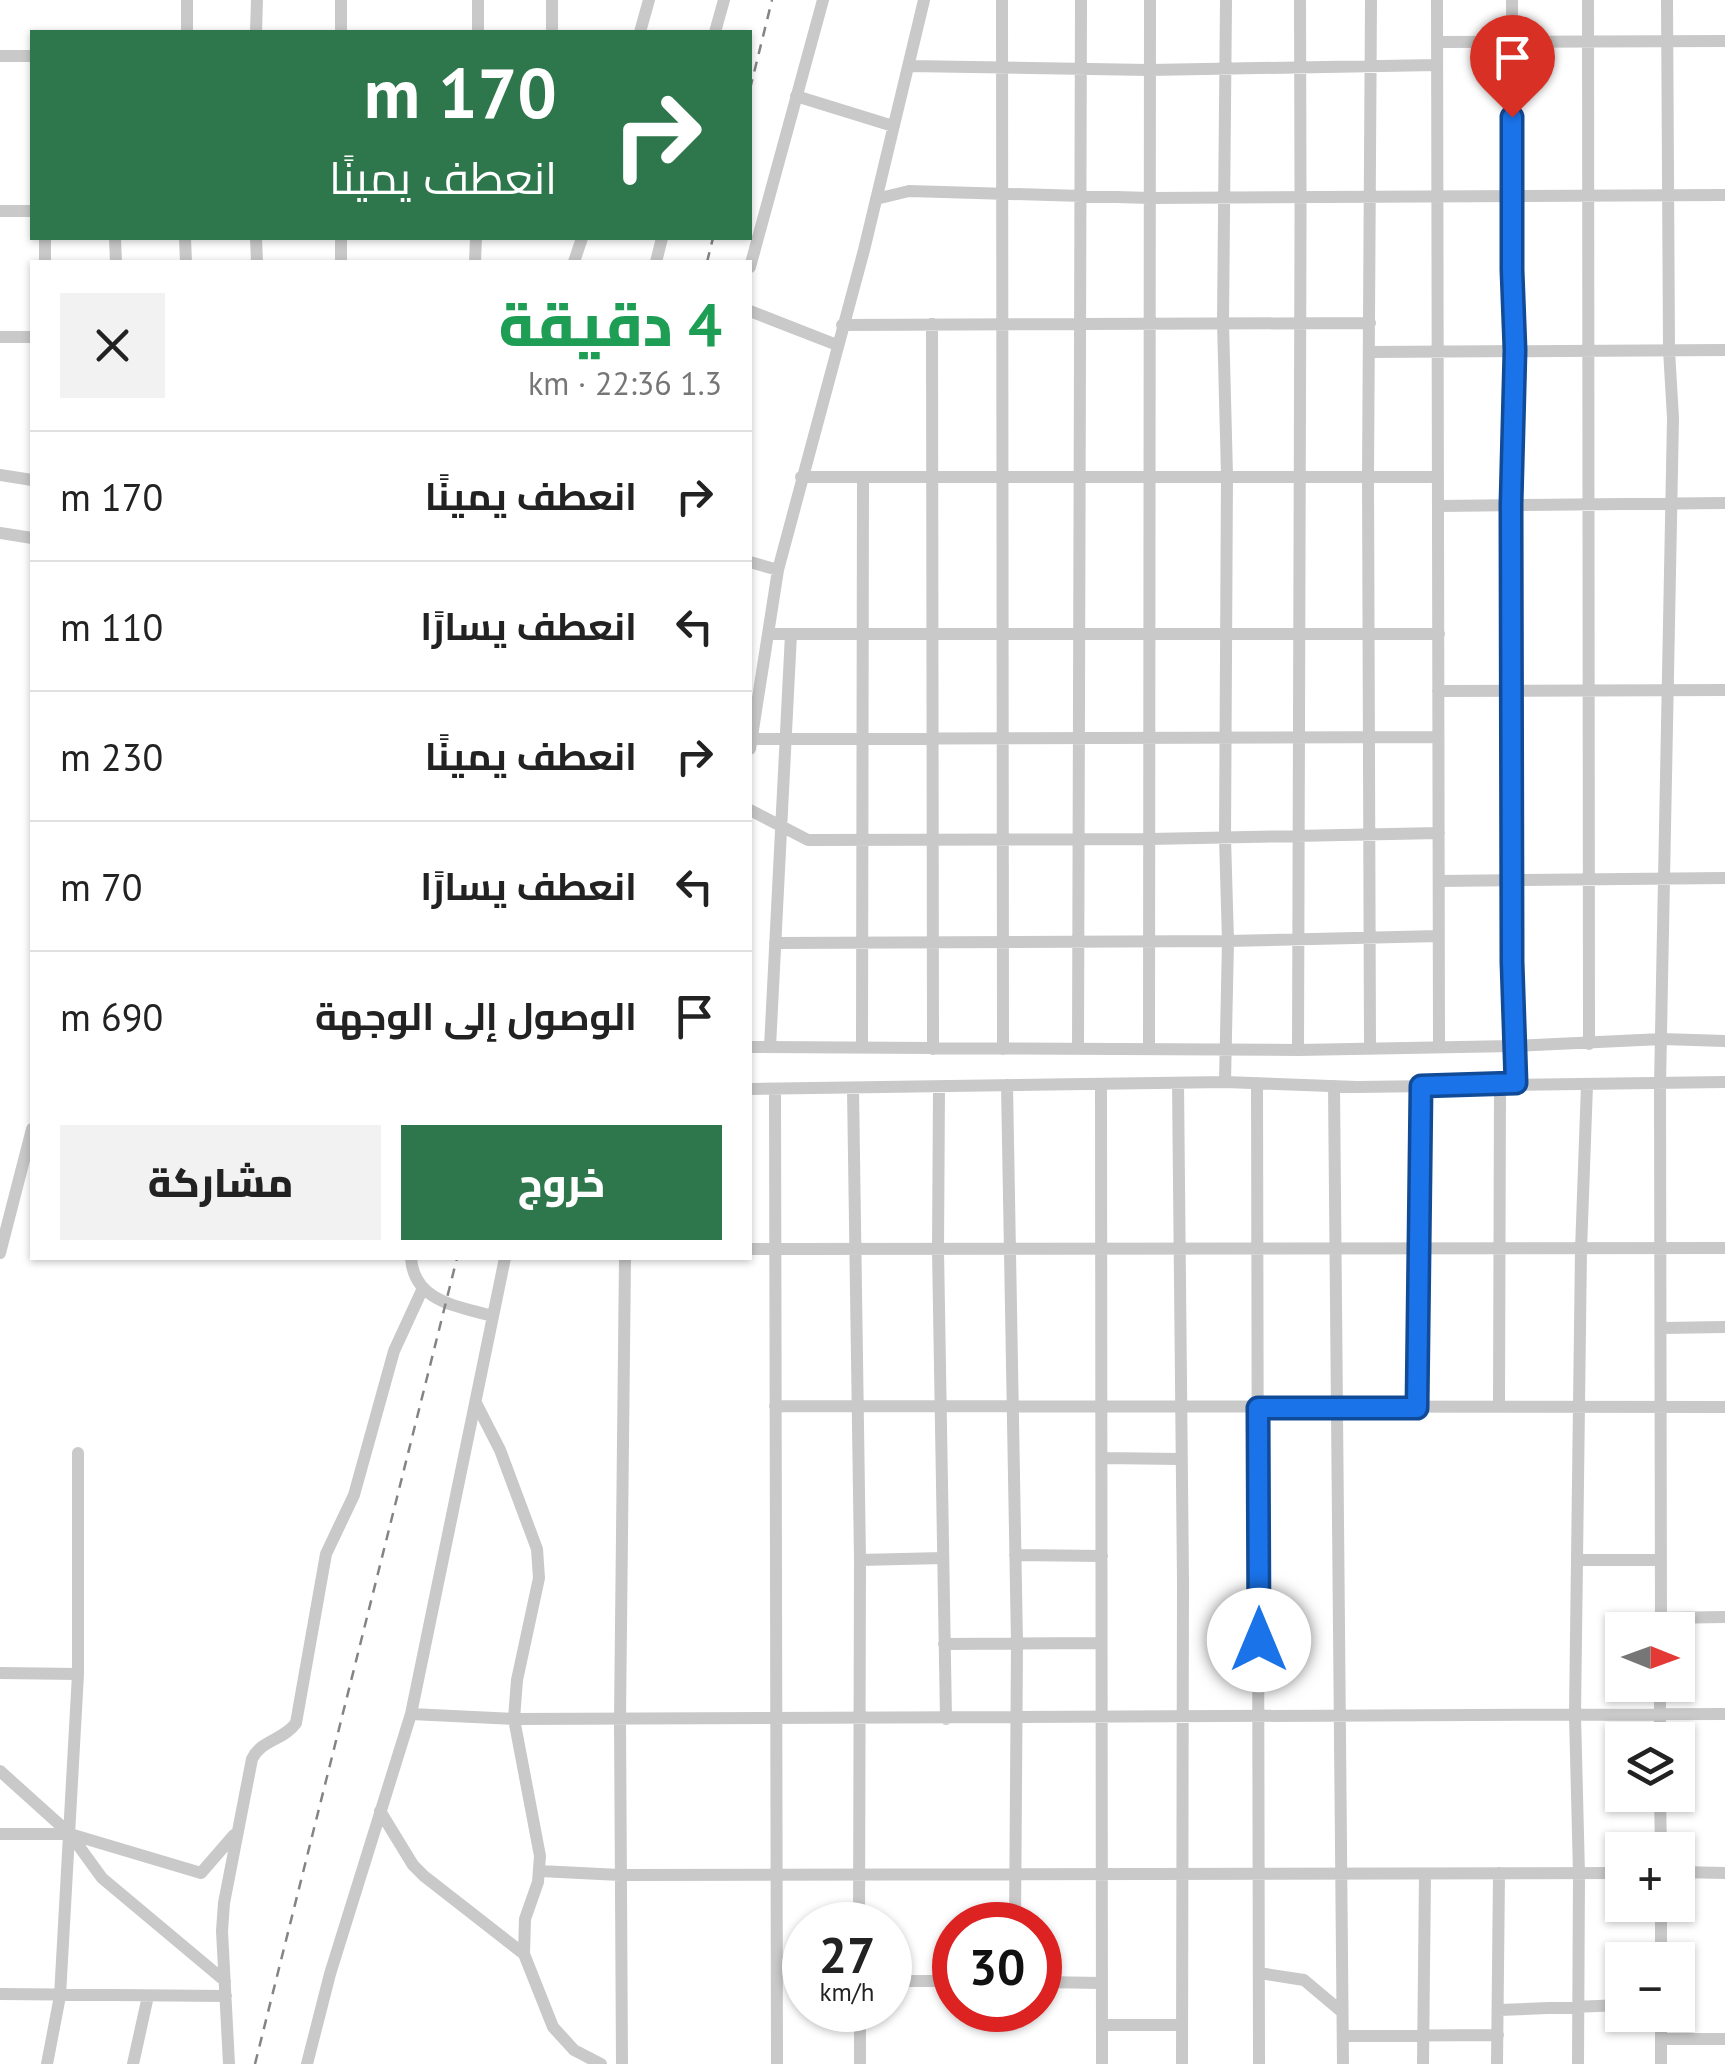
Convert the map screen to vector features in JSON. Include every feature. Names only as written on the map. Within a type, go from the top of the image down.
[{"type":"street","points":[[186,30],[187,0]]},
{"type":"street","points":[[256,30],[257,0]]},
{"type":"street","points":[[341,0],[341,30]]},
{"type":"street","points":[[478,0],[478,30]]},
{"type":"street","points":[[552,0],[552,30]]},
{"type":"street","points":[[641,30],[649,0]]},
{"type":"street","points":[[716,30],[724,0]]},
{"type":"street","points":[[752,260],[822,0]]},
{"type":"street","points":[[752,738],[778,570],[924,0]]},
{"type":"street","points":[[1002,0],[1003,1049]]},
{"type":"street","points":[[1078,1049],[1081,0]]},
{"type":"street","points":[[1148,1049],[1150,0]]},
{"type":"street","points":[[1224,1082],[1228,941],[1226,0]]},
{"type":"street","points":[[1298,1050],[1300,0]]},
{"type":"street","points":[[1370,0],[1370,1048]]},
{"type":"street","points":[[1437,0],[1440,1046]]},
{"type":"street","points":[[1512,0],[1512,880],[1516,1083]]},
{"type":"street","points":[[1588,0],[1590,1044]]},
{"type":"street","points":[[1661,1612],[1660,1085],[1673,418],[1669,350],[1667,0]]},
{"type":"street","points":[[1437,42],[1725,40]]},
{"type":"street","points":[[0,56],[30,56]]},
{"type":"street","points":[[908,66],[1150,70],[1437,66]]},
{"type":"street","points":[[796,96],[892,126]]},
{"type":"street","points":[[876,199],[909,191],[1150,198],[1725,195]]},
{"type":"street","points":[[0,211],[30,211]]},
{"type":"street","points":[[752,312],[837,345]]},
{"type":"street","points":[[842,325],[1370,323]]},
{"type":"street","points":[[932,324],[933,1049]]},
{"type":"street","points":[[0,337],[30,336]]},
{"type":"street","points":[[1370,352],[1725,350]]},
{"type":"street","points":[[0,474],[30,480]]},
{"type":"street","points":[[801,477],[1438,477]]},
{"type":"street","points":[[862,478],[862,1047]]},
{"type":"street","points":[[1438,506],[1725,502]]},
{"type":"street","points":[[0,533],[30,538]]},
{"type":"street","points":[[752,563],[778,570]]},
{"type":"street","points":[[768,634],[1439,634]]},
{"type":"street","points":[[770,1047],[791,634]]},
{"type":"street","points":[[1438,691],[1725,690]]},
{"type":"street","points":[[752,744],[786,738],[1438,737]]},
{"type":"street","points":[[752,811],[808,840],[1439,833]]},
{"type":"street","points":[[1439,881],[1725,878]]},
{"type":"street","points":[[775,943],[1439,936]]},
{"type":"street","points":[[752,1046],[1298,1050],[1662,1039],[1725,1041]]},
{"type":"street","points":[[752,1089],[1224,1082],[1587,1086],[1725,1082]]},
{"type":"street","points":[[1178,1083],[1182,2064]]},
{"type":"street","points":[[1257,1083],[1259,2064]]},
{"type":"street","points":[[1101,1084],[1102,2064]]},
{"type":"street","points":[[1500,1084],[1500,1406]]},
{"type":"street","points":[[1007,1086],[1017,1644],[1015,1902]]},
{"type":"street","points":[[1334,1086],[1343,2064]]},
{"type":"street","points":[[1417,1408],[1421,1086]]},
{"type":"street","points":[[1578,2064],[1580,1250],[1587,1086]]},
{"type":"street","points":[[939,1087],[946,1719]]},
{"type":"street","points":[[853,1089],[859,1405],[859,1902]]},
{"type":"street","points":[[775,1090],[777,2064]]},
{"type":"street","points":[[0,1253],[30,1138]]},
{"type":"street","points":[[752,1249],[1725,1248]]},
{"type":"street","points":[[411,1260],[415,1276],[438,1300],[492,1316]]},
{"type":"street","points":[[307,2064],[330,1974],[410,1714],[505,1260]]},
{"type":"street","points":[[622,2064],[620,1719],[625,1260]]},
{"type":"street","points":[[230,2064],[224,1903],[255,1752],[296,1723],[326,1554],[354,1495],[394,1351],[424,1288]]},
{"type":"street","points":[[1662,1328],[1725,1327]]},
{"type":"street","points":[[476,1403],[500,1450],[537,1548],[539,1578],[517,1680],[514,1719],[540,1856],[540,1871],[525,1919],[524,1954],[552,2027],[574,2050],[601,2064]]},
{"type":"street","points":[[775,1406],[1725,1407]]},
{"type":"street","points":[[47,2064],[60,1996],[70,1834],[78,1674],[78,1453]]},
{"type":"street","points":[[1103,1458],[1180,1459]]},
{"type":"street","points":[[1015,1555],[1102,1556]]},
{"type":"street","points":[[860,1560],[943,1558]]},
{"type":"street","points":[[1578,1560],[1660,1560]]},
{"type":"street","points":[[1695,1620],[1725,1617]]},
{"type":"street","points":[[944,1644],[1100,1643]]},
{"type":"street","points":[[0,1673],[78,1674]]},
{"type":"street","points":[[1660,1702],[1660,1722]]},
{"type":"street","points":[[410,1714],[514,1719],[1725,1714]]},
{"type":"street","points":[[0,1771],[70,1834],[102,1878],[225,1981]]},
{"type":"street","points":[[380,1812],[424,1876],[524,1954]]},
{"type":"street","points":[[0,1834],[70,1834],[201,1874],[236,1834]]},
{"type":"street","points":[[540,1871],[620,1876],[858,1872],[1605,1873]]},
{"type":"street","points":[[1695,1872],[1725,1873]]},
{"type":"street","points":[[1497,2064],[1499,1873]]},
{"type":"street","points":[[1422,2064],[1425,1874]]},
{"type":"street","points":[[1259,1973],[1304,1980],[1342,2012]]},
{"type":"street","points":[[1062,1982],[1102,1983]]},
{"type":"street","points":[[0,1994],[226,1996]]},
{"type":"street","points":[[133,2064],[148,1996]]},
{"type":"street","points":[[1500,2010],[1605,2005]]},
{"type":"street","points":[[1102,2025],[1182,2025]]},
{"type":"street","points":[[860,2032],[860,2064]]},
{"type":"street","points":[[1660,2064],[1661,2032]]},
{"type":"street","points":[[1343,2036],[1498,2036]]},
{"type":"street","points":[[1661,2040],[1725,2039]]},
{"type":"railway","points":[[752,81],[772,0]]},
{"type":"railway","points":[[708,260],[712,240]]},
{"type":"railway","points":[[255,2064],[456,1260]]},
{"type":"route","points":[[1259,1640],[1258,1408],[1417,1408],[1421,1086],[1516,1083],[1512,962],[1512,117]]}]
